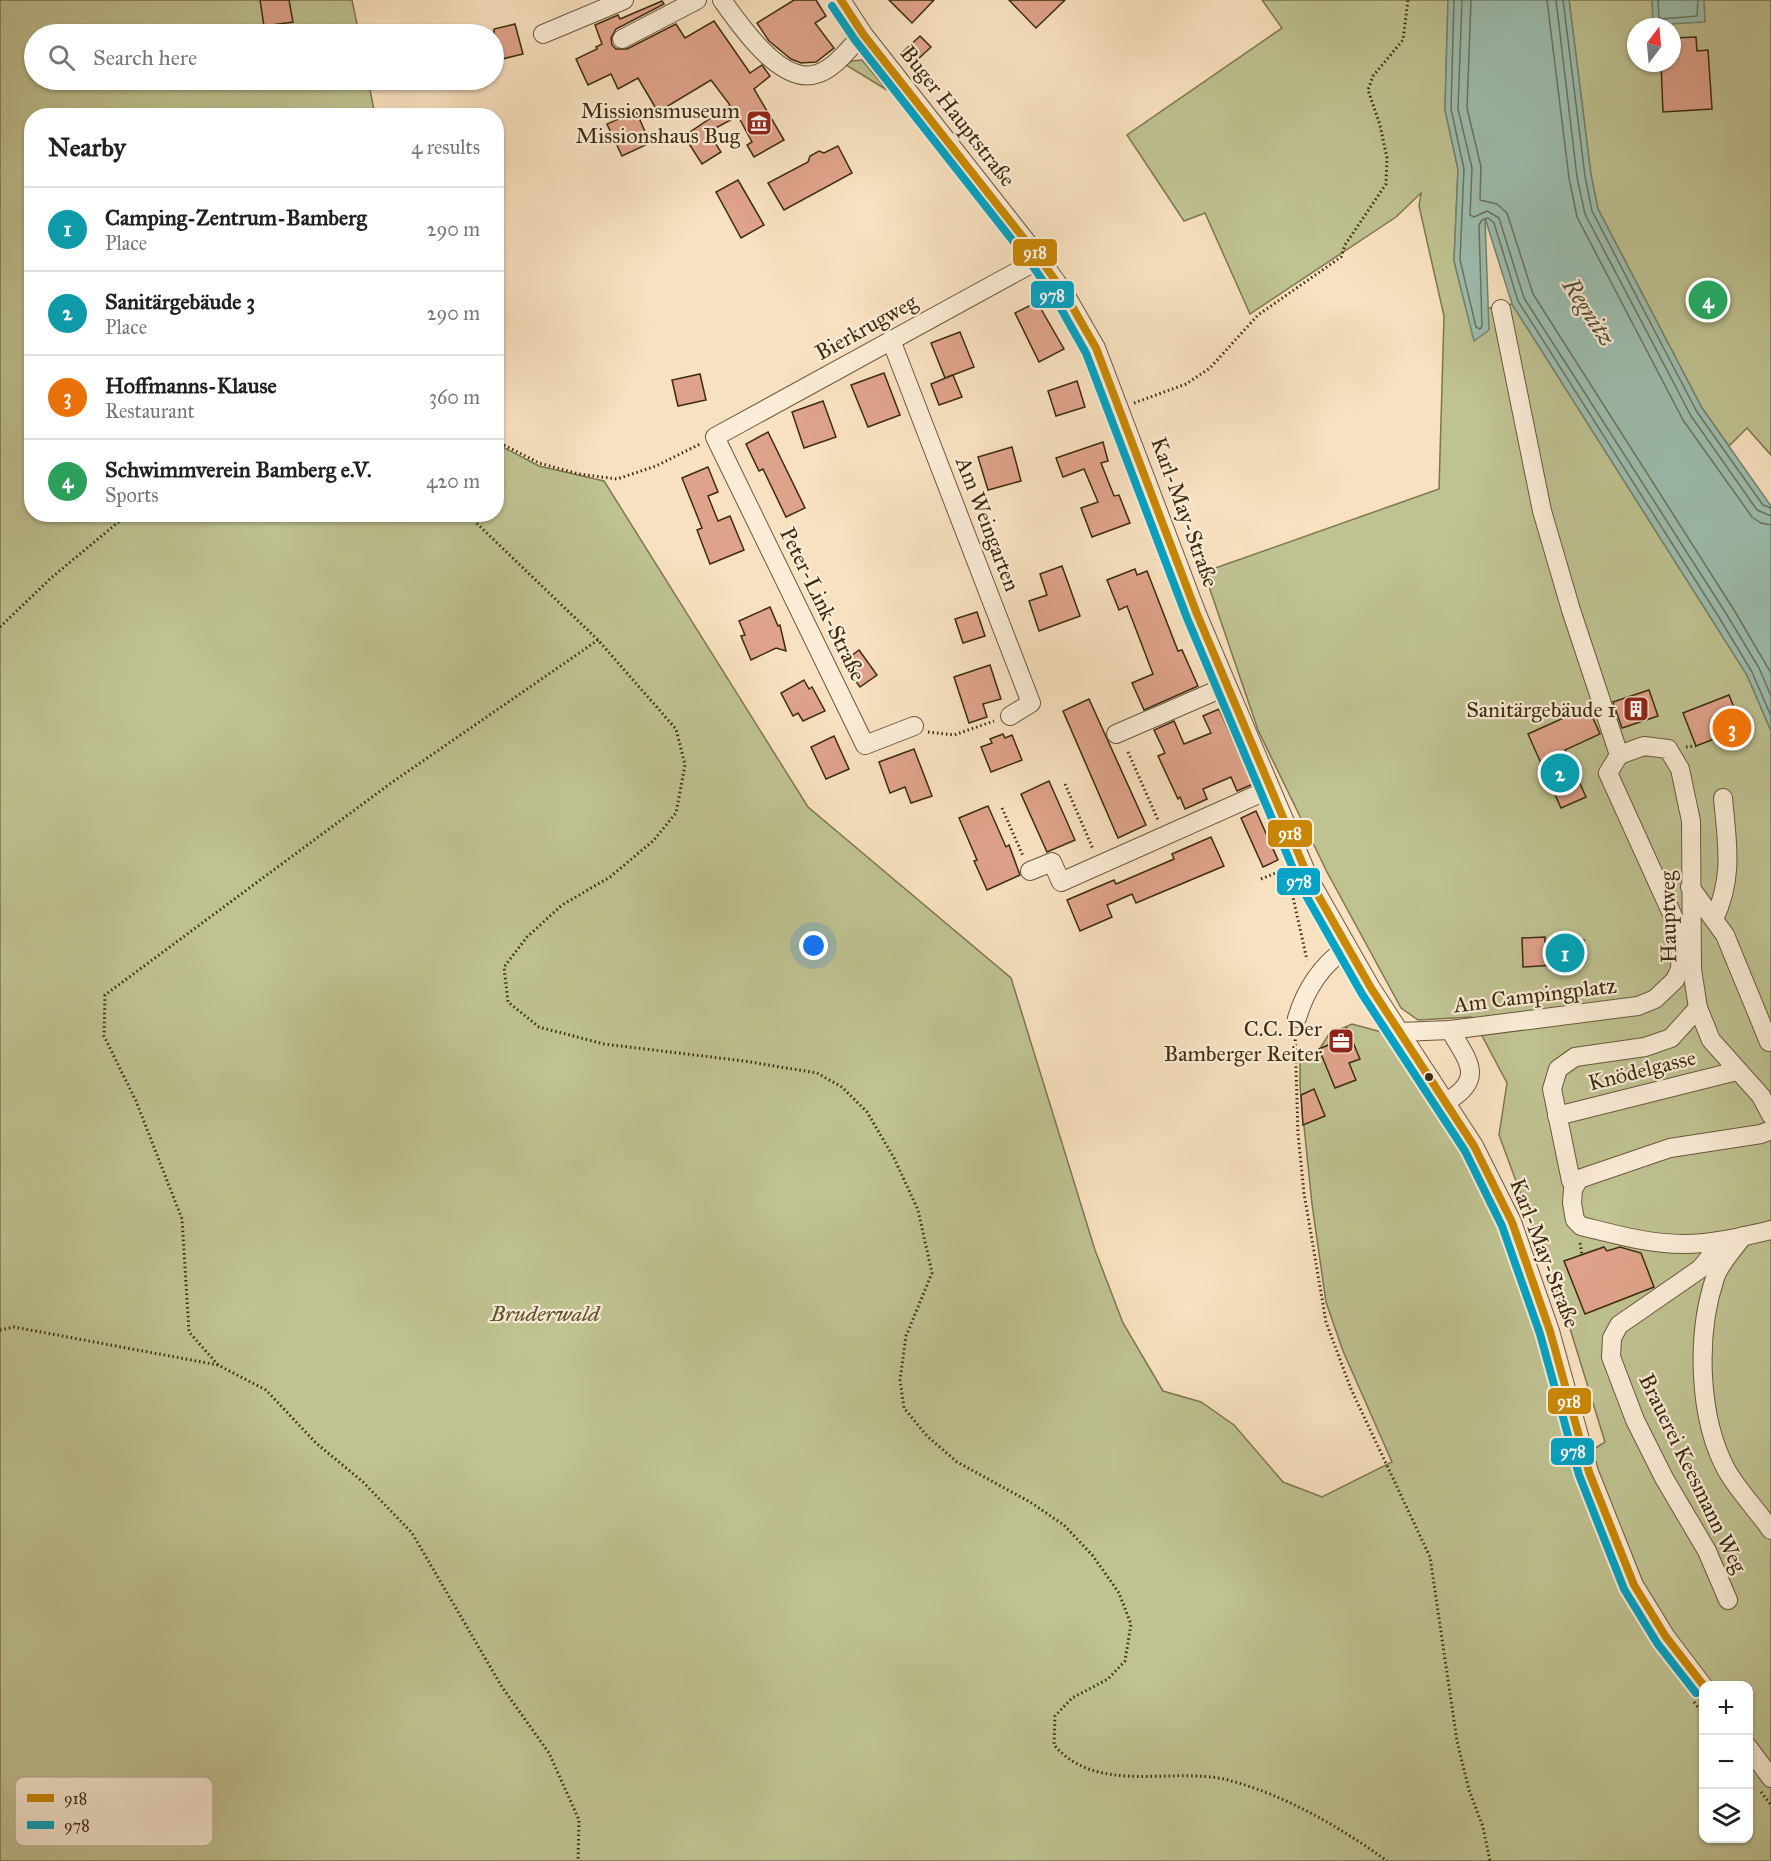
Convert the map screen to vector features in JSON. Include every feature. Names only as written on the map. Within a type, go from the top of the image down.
[{"type":"street","points":[[543,34],[624,0]]},
{"type":"street","points":[[622,39],[698,0]]},
{"type":"street","points":[[722,0],[761,50],[779,64],[799,73],[812,75],[828,68],[863,34]]},
{"type":"street","name":"Buger Hauptstraße","points":[[841,0],[863,34],[1040,260]]},
{"type":"street","name":"Bierkrugweg","points":[[715,437],[1040,260]]},
{"type":"street","name":"Karl-May-Straße","points":[[1040,260],[1065,294],[1096,348],[1120,406],[1170,544],[1227,686],[1310,880],[1347,948],[1474,1146],[1512,1222],[1550,1331],[1589,1472],[1634,1585],[1666,1637],[1699,1681]]},
{"type":"street","points":[[1501,309],[1542,511],[1571,610],[1619,755]]},
{"type":"street","name":"Am Weingarten","points":[[891,340],[1031,703],[1010,716]]},
{"type":"street","name":"Peter-Link-Straße","points":[[715,437],[865,745],[914,726]]},
{"type":"street","points":[[1116,734],[1227,686]]},
{"type":"street","name":"Hauptweg","points":[[1619,755],[1644,746],[1668,749],[1680,769],[1691,821],[1692,969],[1698,1008],[1711,1040],[1761,1096],[1771,1115]]},
{"type":"street","name":"Am Campingplatz","points":[[1400,1032],[1450,1030],[1638,1006],[1655,999],[1675,980],[1680,969],[1681,934],[1608,773],[1619,755]]},
{"type":"street","points":[[1030,871],[1052,862],[1061,882],[1270,789]]},
{"type":"street","points":[[1714,919],[1725,896],[1729,859],[1723,798]]},
{"type":"street","points":[[1690,887],[1725,934],[1769,1042]]},
{"type":"street","points":[[1297,1018],[1316,976],[1330,960],[1347,948]]},
{"type":"street","points":[[1575,1185],[1571,1181],[1552,1089],[1558,1069],[1575,1057],[1645,1047],[1671,1038],[1698,1008]]},
{"type":"street","points":[[1446,1102],[1463,1091],[1471,1078],[1470,1064],[1450,1030]]},
{"type":"street","name":"Knödelgasse","points":[[1557,1116],[1737,1071]]},
{"type":"street","points":[[1771,1130],[1761,1134],[1670,1148],[1579,1179],[1575,1185],[1572,1203],[1575,1220],[1581,1226],[1642,1241],[1682,1244],[1723,1241],[1771,1230]]},
{"type":"street","points":[[1743,1236],[1715,1276],[1704,1335],[1703,1383],[1713,1437],[1726,1469],[1744,1498],[1771,1530]]},
{"type":"street","name":"Brauerei Keesmann Weg","points":[[1723,1241],[1700,1269],[1619,1326],[1612,1338],[1611,1357],[1635,1420],[1664,1478],[1707,1551],[1728,1600]]},
{"type":"street","points":[[1753,1753],[1771,1778]]},
{"type":"path","points":[[1120,406],[1180,387],[1202,373],[1228,349],[1258,315],[1341,257],[1345,244],[1386,184],[1385,147],[1368,90],[1373,76],[1403,40],[1408,0]]},
{"type":"path","points":[[504,445],[539,463],[579,474],[617,479],[656,466],[715,437]]},
{"type":"path","points":[[0,627],[51,578],[118,522]]},
{"type":"path","points":[[476,522],[598,639],[676,729],[685,765],[676,813],[644,848],[610,877],[562,906],[527,937],[504,968],[508,1002],[539,1027],[604,1044],[744,1061],[817,1073],[842,1088],[867,1112],[894,1158],[918,1210],[932,1273],[906,1336],[900,1380],[904,1408],[927,1436],[957,1462],[1030,1502],[1064,1525],[1093,1556],[1119,1593],[1131,1624],[1125,1661],[1108,1679],[1072,1698],[1055,1716],[1054,1745],[1064,1756],[1102,1772],[1132,1778],[1194,1774],[1255,1788],[1329,1823],[1387,1861]]},
{"type":"path","points":[[218,1365],[189,1332],[182,1219],[136,1101],[105,1036],[105,995],[391,783],[598,639]]},
{"type":"path","points":[[914,726],[931,733],[954,735],[1010,716]]},
{"type":"path","points":[[1128,752],[1164,836]]},
{"type":"path","points":[[1065,784],[1100,864]]},
{"type":"path","points":[[1002,808],[1030,871]]},
{"type":"path","points":[[1261,879],[1283,870],[1292,893],[1308,965],[1316,976]]},
{"type":"path","points":[[1297,1018],[1294,1044],[1298,1134],[1309,1226],[1323,1312],[1350,1389],[1430,1557],[1436,1584],[1457,1741],[1469,1790],[1483,1827],[1490,1861]]},
{"type":"path","points":[[1580,1241],[1582,1255]]},
{"type":"path","points":[[0,1330],[14,1327],[218,1365],[266,1390],[316,1443],[363,1482],[412,1533],[502,1687],[549,1753],[579,1820],[578,1861]]},
{"type":"green space","name":"Bruderwald","points":[[0,0],[352,0],[357,24],[24,24],[24,90],[370,90],[374,108],[24,108],[24,522],[504,522],[504,448],[539,466],[604,481],[808,807],[1011,978],[1095,1250],[1123,1323],[1163,1391],[1201,1402],[1234,1425],[1283,1482],[1322,1497],[1392,1462],[1343,1351],[1326,1302],[1312,1204],[1300,1087],[1300,1059],[1317,1053],[1329,1034],[1352,1024],[1385,1033],[1391,1041],[1443,1117],[1502,1226],[1549,1363],[1576,1461],[1605,1442],[1568,1322],[1499,1135],[1507,1083],[1472,1017],[1418,1020],[1401,1008],[1327,872],[1258,730],[1204,572],[1439,489],[1444,316],[1419,206],[1421,193],[1396,217],[1250,314],[1205,213],[1184,221],[1127,135],[1282,28],[1262,0],[1448,0],[1445,110],[1458,169],[1454,261],[1467,312],[1512,304],[1747,675],[1771,731],[1771,1861],[0,1861]]},
{"type":"green space","points":[[1569,0],[1771,0],[1771,455],[1747,428],[1729,446],[1702,408],[1598,209],[1591,175]]},
{"type":"green space","points":[[862,60],[887,90],[846,65],[852,61]]},
{"type":"water","name":"Regnitz","points":[[1448,0],[1569,0],[1591,175],[1598,209],[1702,408],[1771,506],[1771,731],[1747,675],[1512,304],[1485,218],[1489,330],[1474,341],[1454,261],[1458,169],[1445,110]]},
{"type":"water","points":[[1652,0],[1704,0],[1705,22],[1681,23],[1681,18],[1653,18]]},
{"type":"building","points":[[260,0],[289,0],[293,22],[264,24]]},
{"type":"building","points":[[794,0],[816,0],[826,16],[815,23],[834,48],[816,62],[801,63],[791,59],[769,41],[757,23]]},
{"type":"building","points":[[889,0],[934,0],[912,23]]},
{"type":"building","points":[[1009,0],[1065,0],[1036,28]]},
{"type":"building","points":[[662,1],[664,4],[616,29],[611,38],[612,45],[616,49],[627,49],[676,24],[685,38],[714,21],[750,73],[762,65],[770,76],[754,89],[784,140],[754,157],[747,145],[752,142],[738,116],[708,132],[721,152],[702,164],[684,136],[730,105],[711,80],[658,112],[638,78],[618,89],[611,74],[588,85],[576,59],[597,49],[596,47],[602,44],[595,25],[618,15],[620,19]]},
{"type":"building","points":[[515,24],[523,54],[504,59],[504,27]]},
{"type":"building","points":[[920,36],[931,47],[914,63],[903,52]]},
{"type":"building","points":[[1696,37],[1697,51],[1708,50],[1712,109],[1663,112],[1661,72],[1681,72],[1681,38]]},
{"type":"building","points":[[636,111],[650,143],[622,156],[607,124]]},
{"type":"building","points":[[838,146],[852,173],[784,210],[768,183],[808,162],[810,156],[819,151],[824,153]]},
{"type":"building","points":[[738,180],[764,225],[741,238],[716,192]]},
{"type":"building","points":[[1037,302],[1064,349],[1039,362],[1015,313]]},
{"type":"building","points":[[960,332],[974,367],[945,378],[931,343]]},
{"type":"building","points":[[884,373],[900,415],[868,427],[851,385]]},
{"type":"building","points":[[700,374],[706,400],[678,406],[672,380]]},
{"type":"building","points":[[953,375],[962,397],[939,405],[931,384]]},
{"type":"building","points":[[1077,381],[1085,407],[1056,416],[1048,391]]},
{"type":"building","points":[[823,401],[836,437],[804,448],[792,412]]},
{"type":"building","points":[[768,432],[805,508],[786,517],[763,469],[759,471],[746,444]]},
{"type":"building","points":[[1103,442],[1108,461],[1101,463],[1114,496],[1119,495],[1130,523],[1092,537],[1081,508],[1098,502],[1084,469],[1063,477],[1056,458]]},
{"type":"building","points":[[1012,447],[1021,481],[988,490],[978,457]]},
{"type":"building","points":[[708,467],[718,492],[708,496],[718,521],[730,516],[744,550],[710,564],[697,530],[702,528],[682,478]]},
{"type":"building","points":[[1062,566],[1080,616],[1039,631],[1029,601],[1047,595],[1040,574]]},
{"type":"building","points":[[1135,569],[1137,575],[1147,571],[1178,651],[1182,650],[1198,686],[1144,710],[1132,683],[1153,674],[1127,606],[1119,610],[1107,580]]},
{"type":"building","points":[[770,607],[778,626],[780,625],[786,651],[776,648],[751,660],[741,636],[745,635],[739,621]]},
{"type":"building","points":[[977,612],[985,636],[963,643],[955,619]]},
{"type":"building","points":[[859,650],[877,675],[860,687],[842,663]]},
{"type":"building","points":[[990,665],[1001,699],[983,704],[987,717],[969,723],[954,677]]},
{"type":"building","points":[[804,680],[809,689],[812,687],[825,711],[803,721],[798,713],[793,716],[781,693]]},
{"type":"building","name":"Sanitärgebäude 1","points":[[1649,690],[1658,716],[1622,728],[1613,702]]},
{"type":"building","points":[[1729,695],[1742,728],[1696,746],[1683,713]]},
{"type":"building","points":[[1089,699],[1146,825],[1118,838],[1063,711]]},
{"type":"building","points":[[1588,707],[1600,734],[1565,750],[1586,797],[1561,808],[1528,734]]},
{"type":"building","points":[[1219,709],[1253,784],[1237,791],[1231,777],[1203,789],[1207,799],[1185,809],[1158,756],[1165,753],[1154,730],[1174,721],[1184,744],[1211,733],[1203,716]]},
{"type":"building","points":[[1003,734],[1005,738],[1012,735],[1022,760],[991,772],[981,747],[992,743],[990,739]]},
{"type":"building","points":[[834,736],[849,769],[826,779],[811,747]]},
{"type":"building","points":[[914,749],[932,796],[911,803],[905,787],[890,793],[879,762]]},
{"type":"building","points":[[1049,781],[1075,840],[1047,852],[1021,794]]},
{"type":"building","points":[[988,806],[1006,847],[1009,845],[1020,875],[987,890],[959,818]]},
{"type":"building","points":[[1256,811],[1278,860],[1263,867],[1241,818]]},
{"type":"building","points":[[1211,837],[1224,866],[1136,903],[1132,894],[1107,905],[1112,917],[1080,931],[1067,900],[1114,880],[1116,884],[1174,859],[1172,854]]},
{"type":"building","points":[[1545,937],[1545,942],[1584,940],[1585,963],[1523,967],[1522,938]]},
{"type":"building","points":[[1347,1028],[1360,1059],[1349,1063],[1356,1080],[1335,1088],[1319,1049],[1333,1043],[1330,1035]]},
{"type":"building","points":[[1314,1089],[1325,1116],[1303,1125],[1301,1095]]},
{"type":"building","points":[[1604,1247],[1607,1251],[1620,1247],[1641,1253],[1654,1287],[1585,1314],[1564,1261]]},
{"type":"transit line","name":"918","points":[[841,0],[863,34],[1040,259],[1065,294],[1096,348],[1197,614],[1310,881],[1371,988],[1474,1146],[1512,1222],[1550,1331],[1589,1472],[1634,1585],[1666,1637],[1700,1681]]},
{"type":"transit line","name":"978","points":[[832,6],[855,40],[1032,265],[1056,300],[1086,353],[1187,618],[1300,885],[1362,994],[1465,1151],[1502,1226],[1540,1334],[1579,1475],[1624,1589],[1657,1643],[1696,1693]]},
{"type":"place","name":"Missionsmuseum Missionshaus Bug","points":[[759,123]]},
{"type":"place","name":"Schwimmverein Bamberg e.V.","points":[[1708,300]]},
{"type":"place","name":"Sanitärgebäude 1","points":[[1636,709]]},
{"type":"place","name":"Hoffmanns-Klause","points":[[1732,728]]},
{"type":"place","name":"Sanitärgebäude 3","points":[[1560,773]]},
{"type":"place","name":"Camping-Zentrum-Bamberg","points":[[1565,953]]},
{"type":"place","name":"C.C. Der Bamberger Reiter","points":[[1341,1041]]}]
